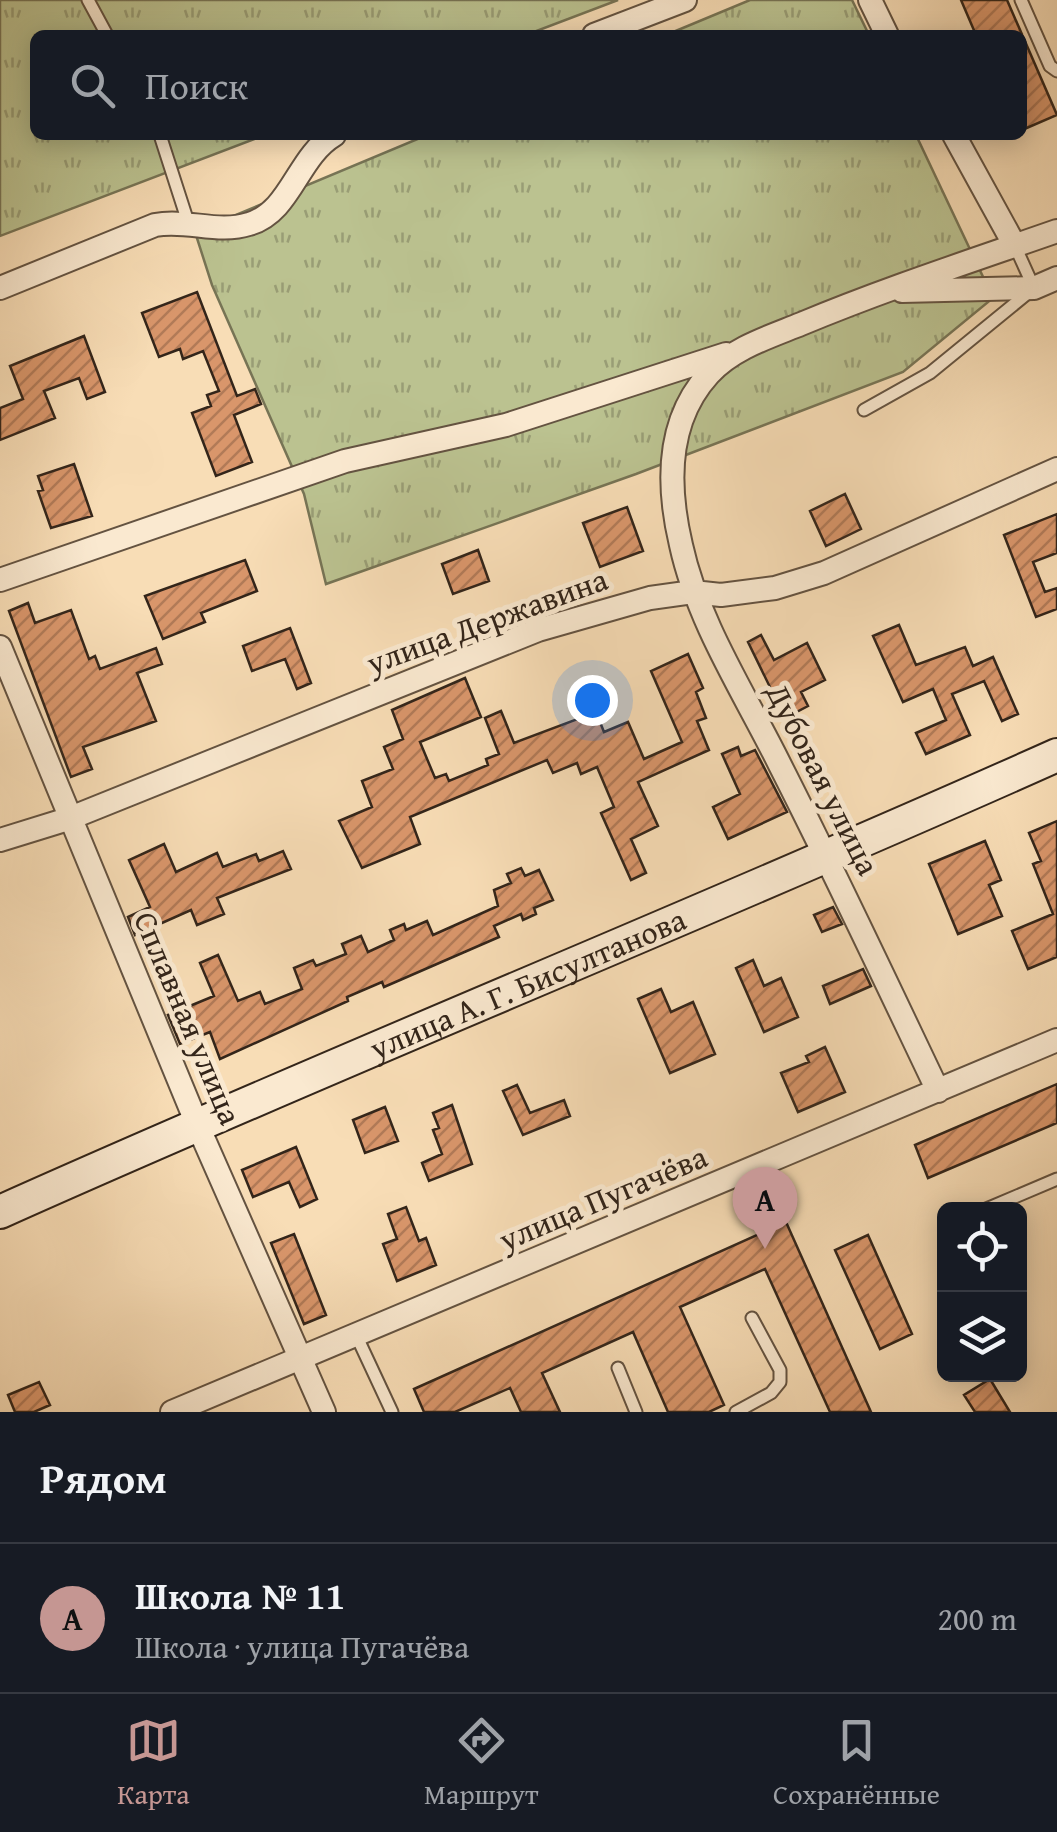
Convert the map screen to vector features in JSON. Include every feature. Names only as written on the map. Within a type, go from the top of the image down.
[{"type":"street","points":[[607,30],[685,0]]},
{"type":"street","points":[[870,0],[885,30]]},
{"type":"street","points":[[0,288],[155,225],[188,222],[231,228],[266,218],[276,210],[307,158],[326,140]]},
{"type":"street","points":[[957,140],[1014,246]]},
{"type":"street","points":[[0,580],[346,461],[506,425],[738,350],[877,292],[1057,231]]},
{"type":"street","points":[[877,292],[1034,288],[1057,278]]},
{"type":"street","name":"Дубовая улица","points":[[738,350],[710,373],[688,403],[674,439],[672,489],[693,592],[827,858],[938,1092]]},
{"type":"street","name":"улица Державина","points":[[0,840],[68,818],[538,630],[650,598],[775,588],[824,573],[1057,468]]},
{"type":"street","name":"Сплавная улица","points":[[0,647],[197,1124],[324,1412]]},
{"type":"street","name":"улица А. Г. Бисултанова","points":[[0,1212],[197,1124],[827,858],[1057,755]]},
{"type":"street","name":"улица Пугачёва","points":[[172,1412],[1057,1040]]},
{"type":"lane","points":[[88,0],[104,30]]},
{"type":"lane","points":[[1022,0],[1050,66],[1057,72]]},
{"type":"lane","points":[[162,140],[188,222]]},
{"type":"lane","points":[[864,410],[930,373],[1034,288],[1014,246]]},
{"type":"lane","points":[[1003,1202],[1057,1180]]},
{"type":"lane","points":[[736,1412],[771,1393],[780,1382],[780,1370],[752,1318]]},
{"type":"lane","points":[[357,1336],[392,1412]]},
{"type":"lane","points":[[618,1368],[636,1412]]},
{"type":"green space","points":[[0,0],[618,0],[539,30],[30,30],[30,140],[252,140],[0,236]]},
{"type":"green space","points":[[750,0],[852,0],[867,30],[678,30]]},
{"type":"green space","points":[[415,140],[918,140],[993,298],[903,372],[636,474],[326,584],[304,494],[212,285],[195,232]]},
{"type":"building","points":[[961,0],[1007,0],[1020,30],[974,30]]},
{"type":"building","points":[[1027,46],[1057,115],[1027,128]]},
{"type":"building","points":[[197,292],[237,396],[255,389],[261,404],[234,415],[252,462],[216,476],[192,413],[211,406],[207,395],[219,391],[203,351],[183,359],[180,349],[159,357],[142,313]]},
{"type":"building","points":[[84,336],[105,392],[87,399],[79,378],[44,391],[55,418],[0,440],[0,408],[23,399],[10,366]]},
{"type":"building","points":[[74,464],[92,516],[51,528],[38,491],[43,490],[38,476]]},
{"type":"building","points":[[845,494],[861,529],[826,546],[810,511]]},
{"type":"building","points":[[627,507],[643,551],[600,567],[583,523]]},
{"type":"building","points":[[1057,514],[1057,553],[1033,562],[1045,592],[1057,588],[1057,609],[1036,617],[1004,535]]},
{"type":"building","points":[[478,550],[489,581],[453,594],[442,564]]},
{"type":"building","points":[[245,560],[257,591],[201,613],[205,622],[163,639],[145,596]]},
{"type":"building","points":[[28,603],[35,623],[71,610],[89,659],[95,656],[100,669],[156,648],[162,664],[137,673],[156,721],[83,747],[92,769],[71,777],[9,611]]},
{"type":"building","points":[[899,625],[916,665],[965,647],[973,666],[993,657],[1018,714],[1002,721],[984,681],[952,694],[970,735],[926,754],[916,733],[946,720],[933,689],[903,702],[873,636]]},
{"type":"building","points":[[290,628],[311,683],[297,689],[285,659],[252,671],[243,646]]},
{"type":"building","points":[[761,635],[774,660],[807,643],[825,680],[801,692],[808,706],[785,718],[748,642]]},
{"type":"building","points":[[688,654],[703,688],[696,692],[706,718],[697,721],[709,750],[638,782],[658,826],[631,839],[646,873],[631,880],[601,813],[614,807],[597,767],[581,774],[577,763],[553,773],[547,760],[410,817],[420,844],[362,868],[339,821],[372,807],[362,781],[393,769],[384,747],[403,739],[392,710],[465,678],[481,717],[420,742],[435,778],[446,774],[449,781],[488,765],[486,759],[499,754],[485,718],[501,711],[514,743],[596,712],[604,732],[628,722],[644,759],[682,742],[651,671]]},
{"type":"building","points":[[738,747],[741,756],[755,750],[787,812],[728,839],[713,807],[740,794],[722,754]]},
{"type":"building","points":[[1057,821],[1057,957],[1028,969],[1012,931],[1053,914],[1033,864],[1041,861],[1029,833]]},
{"type":"building","points":[[985,841],[1001,880],[989,885],[1002,916],[958,934],[929,864]]},
{"type":"building","points":[[164,844],[176,872],[217,853],[223,867],[256,854],[259,861],[283,851],[291,869],[217,898],[224,914],[197,925],[191,910],[135,935],[128,917],[150,907],[129,860]]},
{"type":"building","points":[[521,868],[525,876],[539,870],[553,900],[534,908],[536,914],[523,920],[521,914],[494,926],[499,937],[384,987],[382,982],[347,997],[348,1001],[220,1059],[210,1032],[180,1044],[168,1015],[214,996],[200,963],[218,955],[238,1001],[260,992],[265,1004],[302,989],[294,968],[313,960],[316,966],[346,954],[342,944],[361,936],[368,952],[394,940],[390,930],[404,924],[406,930],[427,921],[433,935],[498,906],[494,890],[511,883],[507,874]]},
{"type":"building","points":[[833,907],[842,924],[822,932],[814,915]]},
{"type":"building","points":[[753,960],[764,986],[781,978],[798,1017],[764,1032],[736,968]]},
{"type":"building","points":[[863,969],[871,986],[830,1004],[823,986]]},
{"type":"building","points":[[661,989],[671,1012],[693,1002],[715,1054],[670,1073],[638,999]]},
{"type":"building","points":[[825,1047],[845,1092],[798,1112],[781,1073],[809,1062],[806,1056]]},
{"type":"building","points":[[1057,1084],[1057,1123],[928,1178],[915,1145]]},
{"type":"building","points":[[517,1085],[530,1113],[564,1100],[570,1116],[523,1135],[503,1091]]},
{"type":"building","points":[[452,1105],[472,1164],[429,1181],[422,1163],[442,1154],[433,1130],[439,1128],[433,1113]]},
{"type":"building","points":[[385,1107],[398,1141],[365,1153],[353,1120]]},
{"type":"building","points":[[296,1147],[317,1199],[300,1207],[289,1182],[253,1197],[242,1170]]},
{"type":"building","points":[[406,1207],[419,1241],[426,1238],[436,1265],[397,1281],[383,1244],[397,1239],[388,1214]]},
{"type":"building","points":[[786,1222],[871,1412],[830,1412],[765,1269],[680,1307],[724,1405],[709,1412],[668,1412],[633,1332],[542,1373],[560,1412],[521,1412],[510,1388],[455,1412],[424,1412],[414,1389]]},
{"type":"building","points":[[294,1234],[326,1315],[304,1324],[271,1243]]},
{"type":"building","points":[[868,1235],[912,1334],[880,1349],[835,1250]]},
{"type":"building","points":[[39,1382],[50,1405],[34,1412],[15,1412],[8,1395]]},
{"type":"building","points":[[992,1382],[1010,1412],[975,1412],[964,1395]]},
{"type":"place","name":"Школа № 11","points":[[765,1249]]}]
